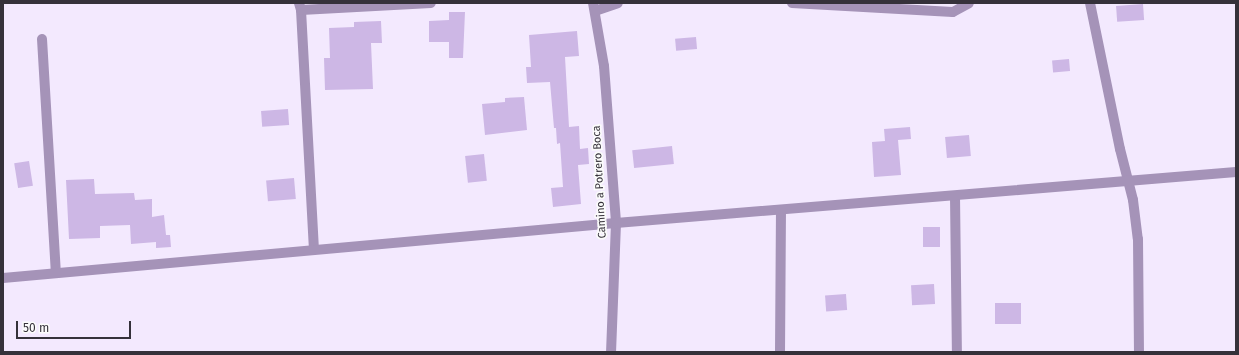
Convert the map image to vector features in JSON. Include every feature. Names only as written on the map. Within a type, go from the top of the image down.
[{"type":"street","points":[[314,250],[300,6],[431,3]]},
{"type":"street","points":[[594,7],[618,3]]},
{"type":"street","points":[[792,3],[952,12],[969,3]]},
{"type":"street","points":[[1090,3],[1128,181],[1138,239],[1139,352]]},
{"type":"street","name":"Camino a Potrero Boca","points":[[594,7],[604,66],[616,223],[611,352]]},
{"type":"street","points":[[42,39],[56,273]]},
{"type":"street","points":[[3,278],[616,223],[1236,172]]},
{"type":"street","points":[[955,196],[957,352]]},
{"type":"street","points":[[780,352],[781,210]]},
{"type":"building","points":[[1143,4],[1144,20],[1117,22],[1116,6]]},
{"type":"building","points":[[449,12],[465,12],[463,58],[449,58],[449,42],[429,42],[429,21],[449,20]]},
{"type":"building","points":[[381,21],[382,43],[371,43],[373,89],[325,90],[324,58],[330,58],[329,28],[354,27],[354,22]]},
{"type":"building","points":[[577,31],[579,56],[565,57],[569,127],[579,126],[580,149],[588,148],[589,164],[578,165],[581,204],[553,207],[551,188],[563,187],[560,143],[557,144],[556,128],[554,128],[550,82],[527,83],[526,67],[531,67],[529,35]]},
{"type":"building","points":[[696,37],[697,49],[676,51],[675,39]]},
{"type":"building","points":[[1069,59],[1070,71],[1053,72],[1052,60]]},
{"type":"building","points":[[524,97],[527,130],[485,135],[482,104],[505,102],[505,98]]},
{"type":"building","points":[[288,109],[289,125],[262,127],[261,111]]},
{"type":"building","points":[[910,127],[911,139],[898,140],[901,175],[874,177],[872,142],[885,141],[884,129]]},
{"type":"building","points":[[969,135],[971,156],[947,158],[945,137]]},
{"type":"building","points":[[672,146],[674,164],[634,168],[632,150]]},
{"type":"building","points":[[484,154],[487,181],[468,183],[465,156]]},
{"type":"building","points":[[29,161],[33,186],[18,188],[14,163]]},
{"type":"building","points":[[294,178],[296,199],[268,201],[266,180]]},
{"type":"building","points":[[94,179],[95,194],[134,193],[135,200],[152,199],[152,217],[164,215],[166,235],[170,235],[171,247],[156,248],[156,242],[131,244],[130,225],[100,226],[100,238],[69,239],[66,180]]},
{"type":"building","points":[[923,227],[940,227],[940,247],[923,247]]},
{"type":"building","points":[[934,284],[935,304],[912,305],[911,285]]},
{"type":"building","points":[[846,294],[847,310],[826,311],[825,295]]},
{"type":"building","points":[[995,303],[1021,303],[1021,324],[995,324]]}]
